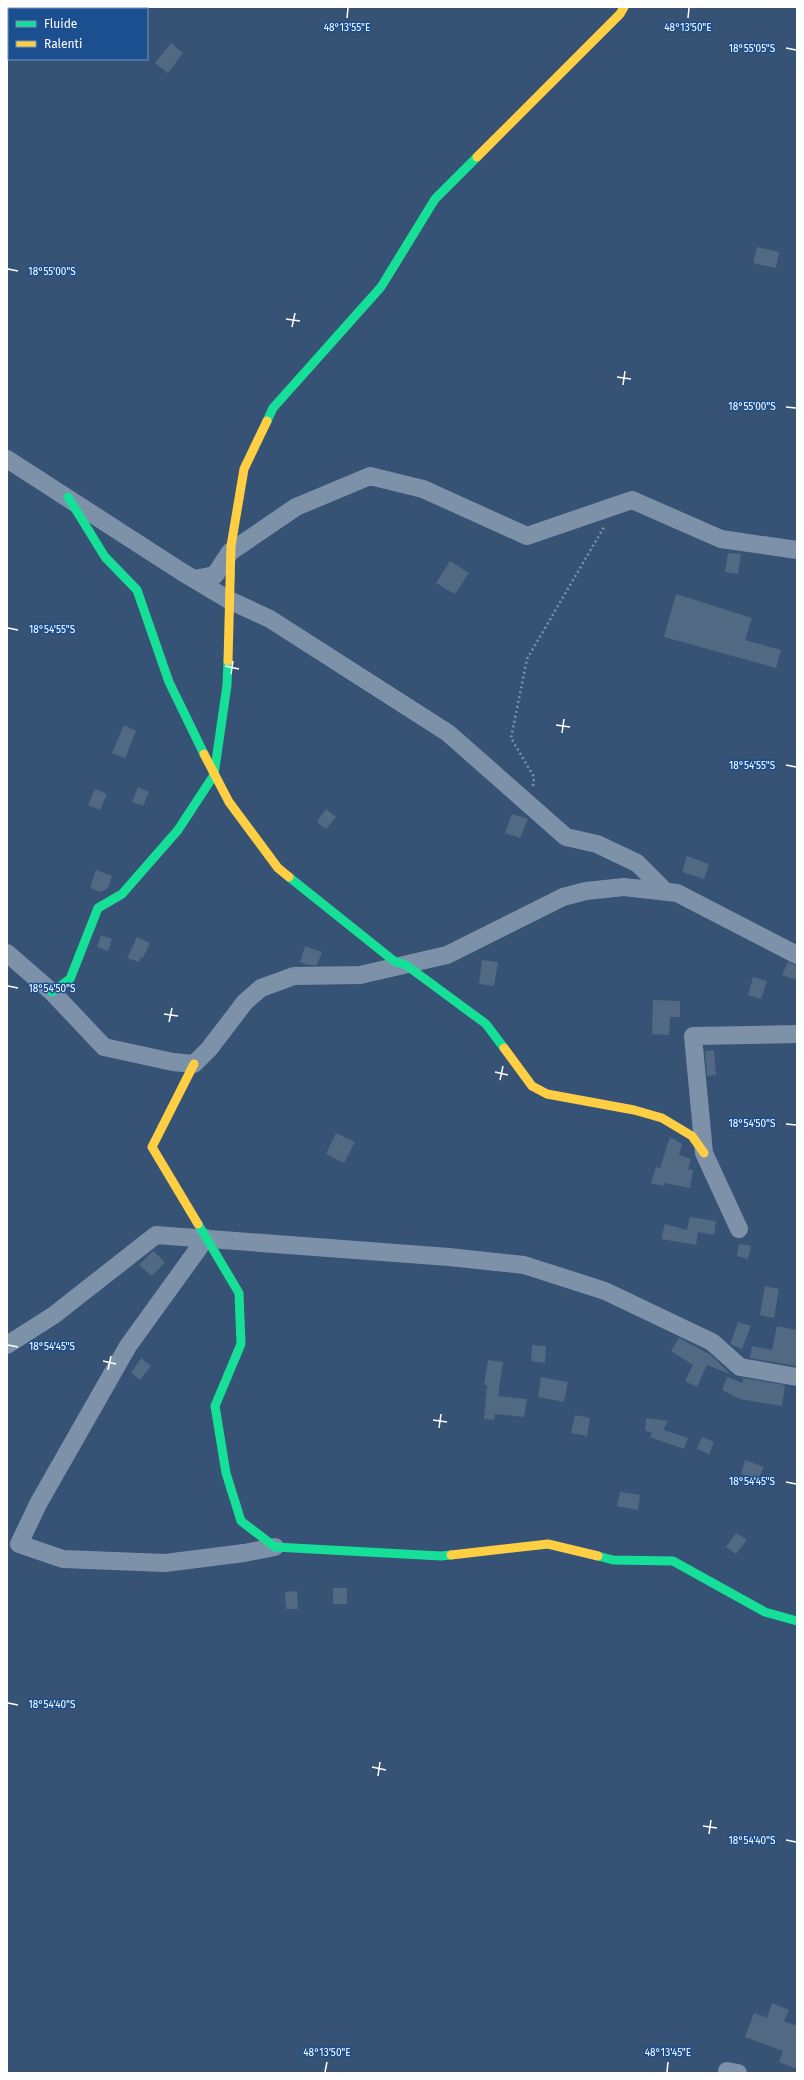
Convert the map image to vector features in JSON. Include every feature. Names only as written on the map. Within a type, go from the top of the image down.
[{"type":"street","points":[[52,992],[70,979],[98,908],[122,894],[178,830],[214,775],[227,684],[230,552],[244,469],[273,408],[381,287],[435,198],[620,14],[624,7]]},
{"type":"street","points":[[7,459],[194,579],[229,600],[270,619],[448,732],[566,837],[597,844],[637,863],[666,892]]},
{"type":"street","points":[[194,579],[216,575],[230,552],[296,508],[370,476],[423,489],[527,536],[632,500],[721,539],[797,550]]},
{"type":"street","points":[[68,497],[105,557],[137,590],[169,682],[214,775],[229,802],[278,868],[394,962],[406,965],[486,1024],[532,1086],[547,1094],[634,1110],[662,1118],[692,1136],[704,1153],[738,1229]]},
{"type":"street","points":[[275,1547],[241,1520],[226,1473],[215,1406],[241,1344],[239,1293],[152,1147],[194,1064],[209,1049],[245,1002],[261,988],[294,976],[360,975],[447,955],[563,897],[586,890],[624,887],[677,893],[797,955]]},
{"type":"street","points":[[7,953],[52,992],[104,1047],[173,1062],[194,1064]]},
{"type":"street","points":[[704,1153],[693,1036],[797,1034]]},
{"type":"street","points":[[7,1345],[54,1316],[156,1235],[449,1257],[524,1265],[605,1291],[712,1342],[740,1367],[797,1377]]},
{"type":"street","points":[[206,1238],[128,1346],[38,1504],[19,1544],[63,1559],[165,1564],[275,1547],[441,1556],[548,1544],[613,1560],[673,1562],[765,1612],[797,1621]]},
{"type":"path","points":[[532,807],[534,777],[512,738],[527,659],[616,506]]},
{"type":"building","points":[[171,43],[183,53],[168,73],[155,63]]},
{"type":"building","points":[[757,247],[779,252],[776,268],[753,263]]},
{"type":"building","points":[[728,553],[741,554],[738,574],[725,572]]},
{"type":"building","points":[[450,561],[469,573],[455,594],[436,583]]},
{"type":"building","points":[[676,594],[752,618],[745,640],[781,650],[776,668],[664,637]]},
{"type":"building","points":[[124,725],[136,731],[125,758],[112,753]]},
{"type":"building","points":[[138,787],[149,792],[143,806],[132,802]]},
{"type":"building","points":[[95,789],[107,794],[100,810],[88,805]]},
{"type":"building","points":[[326,809],[336,817],[326,829],[317,822]]},
{"type":"building","points":[[512,814],[528,819],[520,838],[505,833]]},
{"type":"building","points":[[687,856],[709,864],[704,879],[682,872]]},
{"type":"building","points":[[96,870],[112,876],[108,888],[101,892],[90,888]]},
{"type":"building","points":[[101,935],[112,939],[108,951],[97,947]]},
{"type":"building","points":[[137,937],[150,943],[143,958],[141,957],[139,962],[127,958]]},
{"type":"building","points":[[305,946],[322,952],[317,965],[308,965],[300,962]]},
{"type":"building","points":[[482,960],[498,962],[494,986],[479,984]]},
{"type":"building","points":[[788,962],[797,966],[797,980],[782,975]]},
{"type":"building","points":[[753,977],[767,981],[761,999],[748,995]]},
{"type":"building","points":[[653,1000],[680,1001],[680,1017],[670,1017],[669,1035],[652,1034]]},
{"type":"building","points":[[714,1050],[716,1075],[707,1076],[705,1051]]},
{"type":"building","points":[[336,1133],[355,1142],[344,1163],[326,1154]]},
{"type":"building","points":[[670,1137],[682,1144],[679,1155],[691,1159],[688,1169],[693,1170],[690,1188],[664,1183],[663,1186],[651,1183],[656,1167],[660,1168]]},
{"type":"building","points":[[690,1217],[716,1221],[714,1235],[698,1232],[696,1245],[661,1239],[665,1224],[687,1230]]},
{"type":"building","points":[[739,1244],[751,1246],[748,1259],[737,1256]]},
{"type":"building","points":[[153,1251],[165,1262],[152,1276],[139,1265]]},
{"type":"building","points":[[765,1286],[779,1289],[774,1318],[760,1315]]},
{"type":"building","points":[[738,1322],[751,1326],[742,1349],[730,1344]]},
{"type":"building","points":[[777,1326],[797,1330],[797,1366],[750,1358],[752,1346],[772,1350]]},
{"type":"building","points":[[679,1338],[711,1355],[730,1374],[707,1365],[697,1387],[685,1381],[693,1365],[671,1351]]},
{"type":"building","points":[[532,1345],[546,1346],[545,1363],[531,1361]]},
{"type":"building","points":[[141,1358],[151,1366],[140,1380],[131,1373]]},
{"type":"building","points":[[488,1360],[503,1362],[498,1396],[527,1399],[524,1417],[495,1414],[494,1420],[484,1419],[487,1385],[484,1385]]},
{"type":"building","points":[[541,1377],[568,1382],[564,1402],[538,1397]]},
{"type":"building","points":[[727,1377],[743,1383],[743,1378],[785,1385],[782,1406],[740,1399],[722,1390]]},
{"type":"building","points":[[575,1415],[590,1418],[587,1436],[571,1433]]},
{"type":"building","points":[[646,1418],[668,1421],[663,1430],[688,1438],[684,1449],[650,1437],[652,1432],[645,1431]]},
{"type":"building","points":[[702,1437],[714,1442],[709,1454],[697,1449]]},
{"type":"building","points":[[745,1460],[764,1467],[758,1479],[741,1474]]},
{"type":"building","points":[[620,1492],[640,1495],[638,1510],[617,1506]]},
{"type":"building","points":[[736,1533],[747,1540],[736,1554],[726,1547]]},
{"type":"building","points":[[333,1588],[347,1588],[347,1604],[333,1604]]},
{"type":"building","points":[[297,1591],[298,1609],[286,1609],[285,1592]]},
{"type":"building","points":[[772,2003],[789,2010],[784,2021],[797,2026],[797,2069],[779,2062],[783,2051],[745,2037],[754,2013],[767,2018]]},
{"type":"traffic: fast","points":[[267,421],[273,408],[381,287],[435,199],[477,157]]},
{"type":"traffic: fast","points":[[68,497],[105,557],[137,590],[169,682],[204,754]]},
{"type":"traffic: fast","points":[[52,992],[70,979],[98,908],[122,894],[178,830],[214,775],[227,685],[228,661]]},
{"type":"traffic: fast","points":[[289,877],[394,961],[406,965],[486,1024],[504,1048]]},
{"type":"traffic: fast","points":[[198,1224],[239,1293],[241,1344],[215,1406],[226,1473],[241,1521],[275,1547],[441,1556],[451,1555]]},
{"type":"traffic: fast","points":[[598,1556],[613,1560],[673,1561],[765,1612],[797,1621]]},
{"type":"traffic: slow","points":[[477,157],[620,14],[624,7]]},
{"type":"traffic: slow","points":[[228,661],[231,546],[244,469],[267,421]]},
{"type":"traffic: slow","points":[[204,754],[229,802],[278,868],[289,877]]},
{"type":"traffic: slow","points":[[504,1048],[532,1086],[547,1094],[634,1110],[662,1118],[692,1136],[704,1153]]},
{"type":"traffic: slow","points":[[194,1064],[152,1147],[198,1224]]},
{"type":"traffic: slow","points":[[451,1555],[548,1544],[598,1556]]}]
